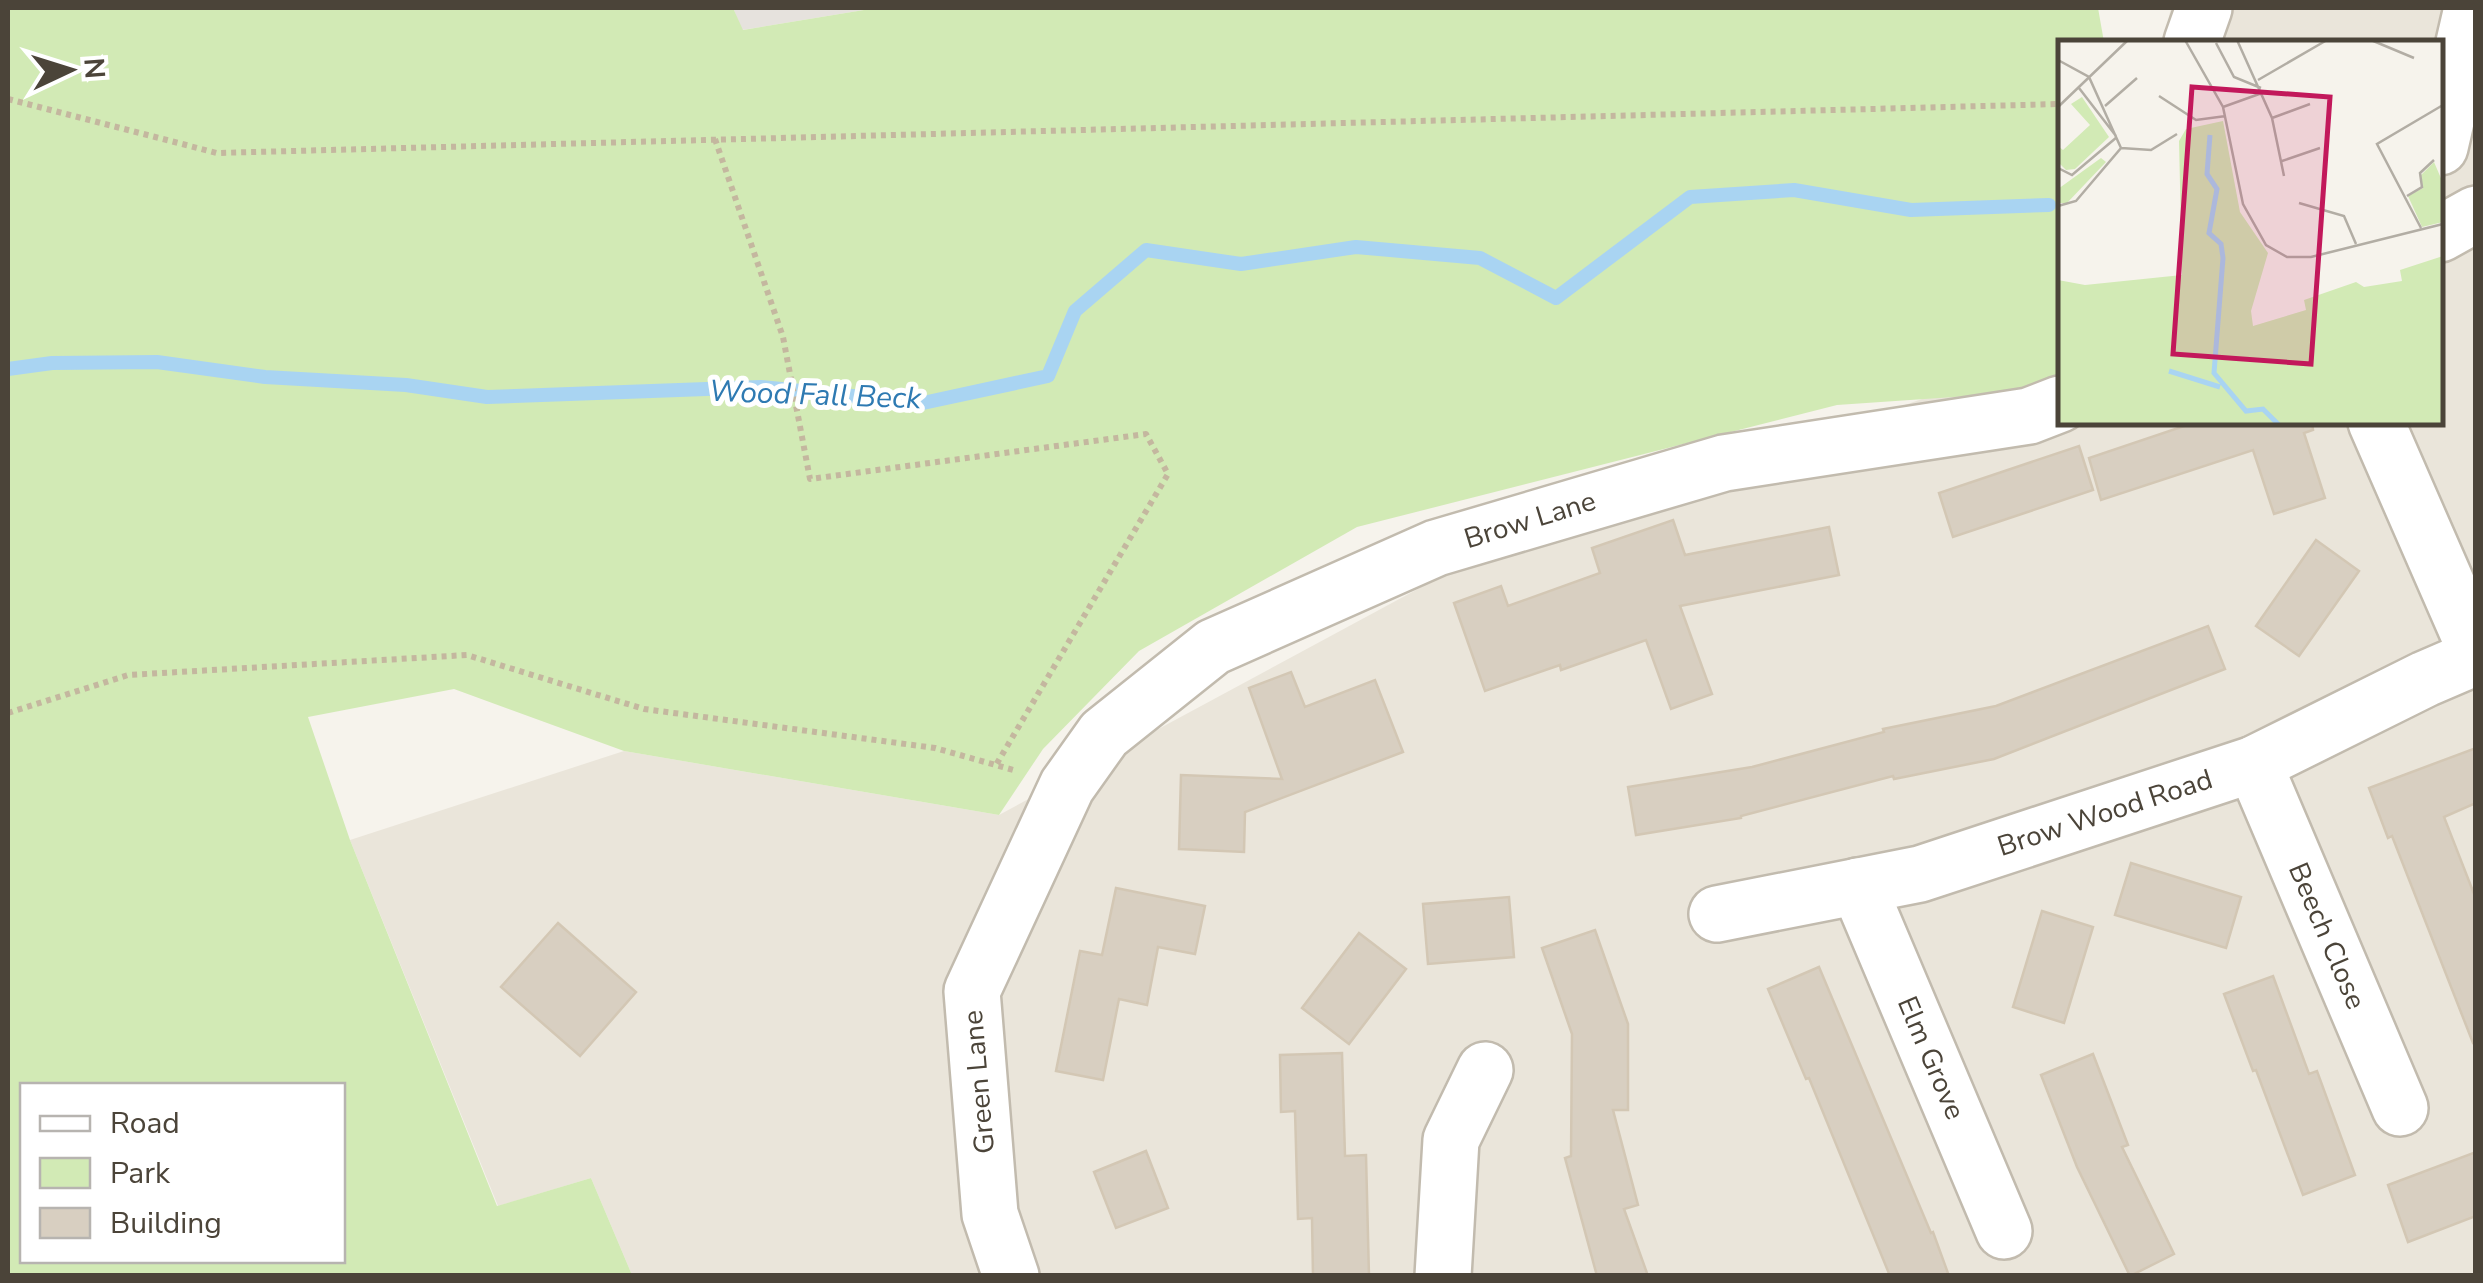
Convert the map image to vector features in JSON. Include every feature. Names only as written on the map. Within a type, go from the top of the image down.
[{"type":"street","points":[[2193,40],[2204,8]]},
{"type":"street","points":[[2443,134],[2472,8]]},
{"type":"street","points":[[2443,232],[2476,214]]},
{"type":"street","name":"Brow Lane","points":[[1066,786],[1104,734],[1213,647],[1436,548],[1724,463],[2030,416],[2058,405]]},
{"type":"street","points":[[2377,425],[2476,654]]},
{"type":"street","name":"Brow Wood Road","points":[[1717,914],[1920,874],[2254,764],[2476,654]]},
{"type":"street","name":"Beech Close","points":[[2254,764],[2400,1108]]},
{"type":"street","name":"Green Lane","points":[[1011,1276],[990,1214],[972,991],[1066,786]]},
{"type":"street","name":"Elm Grove","points":[[1858,886],[2004,1231]]},
{"type":"street","points":[[1443,1276],[1452,1140],[1485,1070]]},
{"type":"path","points":[[8,99],[217,152],[2058,104]]},
{"type":"path","points":[[715,140],[784,337],[810,479],[1146,434],[1168,474],[996,765]]},
{"type":"path","points":[[8,713],[128,675],[467,655],[644,709],[935,748],[1066,786]]},
{"type":"shaded area","points":[[733,8],[876,8],[742,30]]},
{"type":"shaded area","points":[[2171,8],[2475,8],[2476,1274],[632,1275],[591,1178],[498,1206],[350,840],[624,751],[999,815],[1479,556],[2058,351],[2058,425],[2443,425],[2443,40],[2163,40]]},
{"type":"green space","points":[[8,8],[733,8],[743,30],[876,8],[2098,8],[2104,40],[2058,40],[2058,388],[1837,405],[1357,527],[1139,651],[1043,749],[999,815],[624,751],[454,689],[308,717],[350,840],[497,1206],[591,1178],[632,1275],[8,1276]]},
{"type":"building","points":[[2187,425],[2312,425],[2313,430],[2304,433],[2325,498],[2274,514],[2253,450],[2101,500],[2089,458]]},
{"type":"building","points":[[2079,446],[2093,490],[1953,537],[1939,493]]},
{"type":"building","points":[[1673,520],[1685,555],[1829,527],[1839,575],[1680,606],[1712,694],[1671,709],[1646,640],[1485,691],[1454,603],[1501,586],[1508,606],[1600,573],[1592,548]]},
{"type":"building","points":[[2316,540],[2359,571],[2299,656],[2256,626]]},
{"type":"building","points":[[2208,626],[2225,669],[1994,759],[1894,779],[1893,776],[1741,818],[1636,835],[1628,787],[1752,767],[1884,732],[1883,729],[1996,706]]},
{"type":"building","points":[[1291,672],[1305,707],[1375,680],[1403,752],[1245,812],[1244,852],[1179,849],[1181,775],[1282,779],[1249,688]]},
{"type":"building","points":[[2476,748],[2476,803],[2444,817],[2476,899],[2473,1043],[2392,836],[2388,838],[2369,788]]},
{"type":"building","points":[[2131,863],[2241,897],[2226,948],[2115,915]]},
{"type":"building","points":[[1116,888],[1205,906],[1195,954],[1158,947],[1147,1005],[1119,999],[1103,1080],[1056,1071],[1080,951],[1102,955]]},
{"type":"building","points":[[1509,897],[1514,957],[1428,964],[1423,904]]},
{"type":"building","points":[[2042,911],[2093,927],[2064,1023],[2013,1007]]},
{"type":"building","points":[[558,923],[636,992],[580,1056],[501,987]]},
{"type":"building","points":[[1595,930],[1628,1024],[1628,1110],[1613,1110],[1638,1205],[1624,1209],[1648,1276],[1597,1276],[1565,1158],[1571,1156],[1572,1034],[1542,948]]},
{"type":"building","points":[[1359,933],[1406,969],[1349,1044],[1302,1008]]},
{"type":"building","points":[[1819,967],[1949,1276],[1890,1276],[1768,989]]},
{"type":"building","points":[[2273,976],[2309,1074],[2317,1071],[2355,1175],[2303,1195],[2224,994]]},
{"type":"building","points":[[1342,1053],[1345,1156],[1366,1155],[1369,1276],[1313,1276],[1312,1218],[1298,1219],[1295,1111],[1281,1112],[1280,1055]]},
{"type":"building","points":[[2093,1054],[2128,1145],[2122,1147],[2174,1254],[2130,1276],[2077,1167],[2041,1075]]},
{"type":"building","points":[[1146,1151],[1168,1208],[1116,1228],[1094,1172]]},
{"type":"building","points":[[2476,1152],[2476,1216],[2408,1242],[2388,1185]]},
{"type":"waterway","name":"Wood Fall Beck","points":[[8,369],[52,363],[157,362],[265,377],[406,385],[487,397],[761,387],[923,403],[1048,376],[1075,311],[1146,250],[1241,264],[1356,247],[1480,258],[1556,298],[1690,197],[1794,190],[1911,210],[2049,205]]}]
